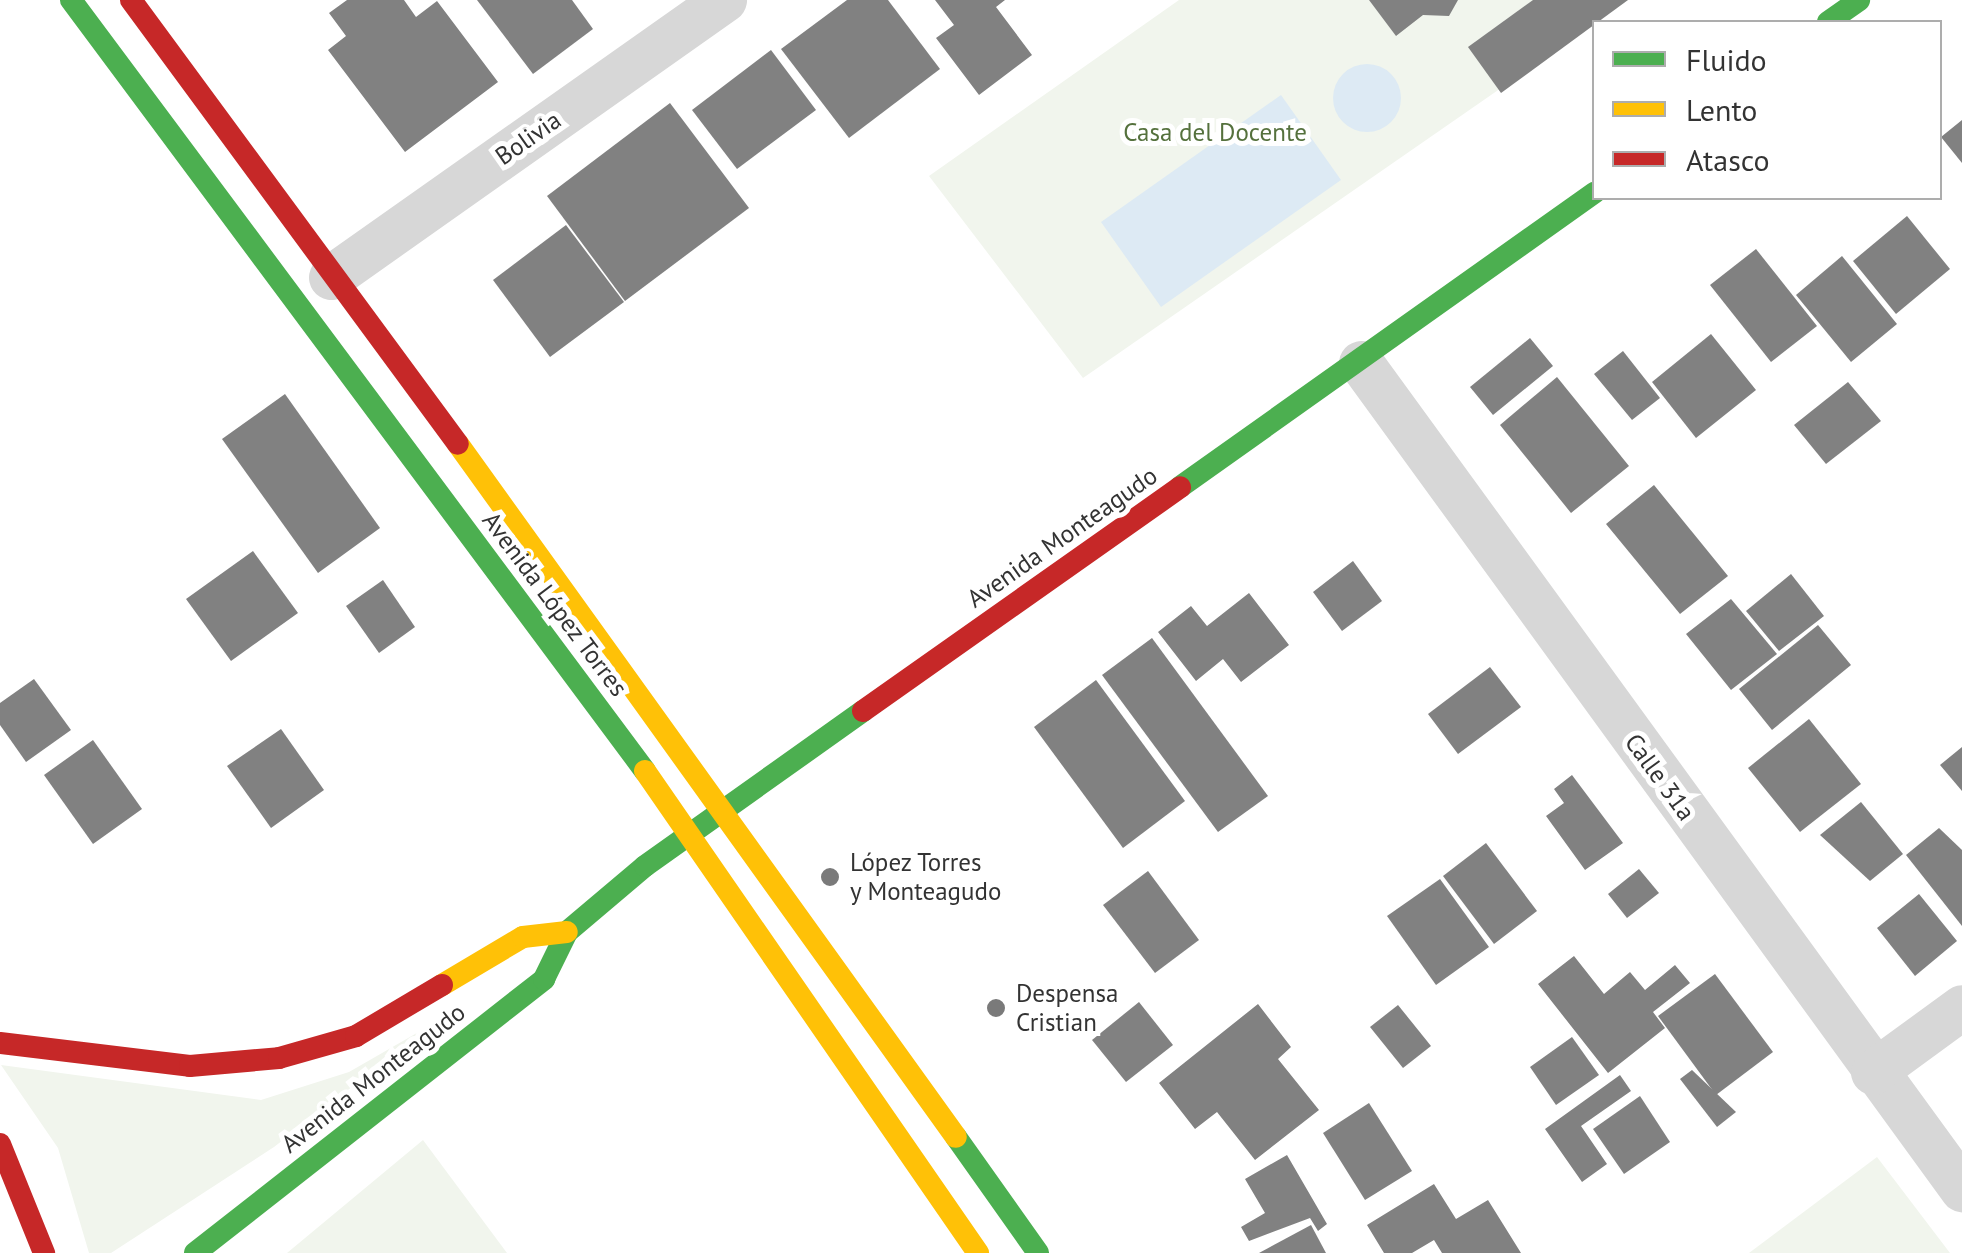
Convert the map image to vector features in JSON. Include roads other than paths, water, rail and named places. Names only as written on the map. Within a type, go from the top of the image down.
[{"type":"main road","name":"Avenida López Torres","points":[[71,0],[691,835],[978,1253]]},
{"type":"main road","name":"Avenida López Torres","points":[[131,0],[725,808],[1038,1253]]},
{"type":"main road","points":[[1831,20],[1858,0]]},
{"type":"main road","name":"Avenida Monteagudo","points":[[194,1253],[544,979],[566,932],[725,808],[1362,363],[1592,194]]},
{"type":"main road","name":"Avenida Monteagudo","points":[[0,1043],[190,1066],[279,1058],[356,1036],[522,937],[566,932]]},
{"type":"main road","points":[[0,1144],[44,1253]]},
{"type":"street","name":"Bolivia","points":[[331,277],[724,0]]},
{"type":"street","name":"Calle 31a","points":[[1362,363],[1873,1072],[1962,1189]]},
{"type":"street","points":[[1873,1072],[1962,1007]]},
{"type":"place","name":"López Torres y Monteagudo","points":[[830,877]]},
{"type":"place","name":"Despensa Cristian","points":[[996,1008]]},
{"type":"park label","name":"Casa del Docente","points":[[1215,132]]}]
